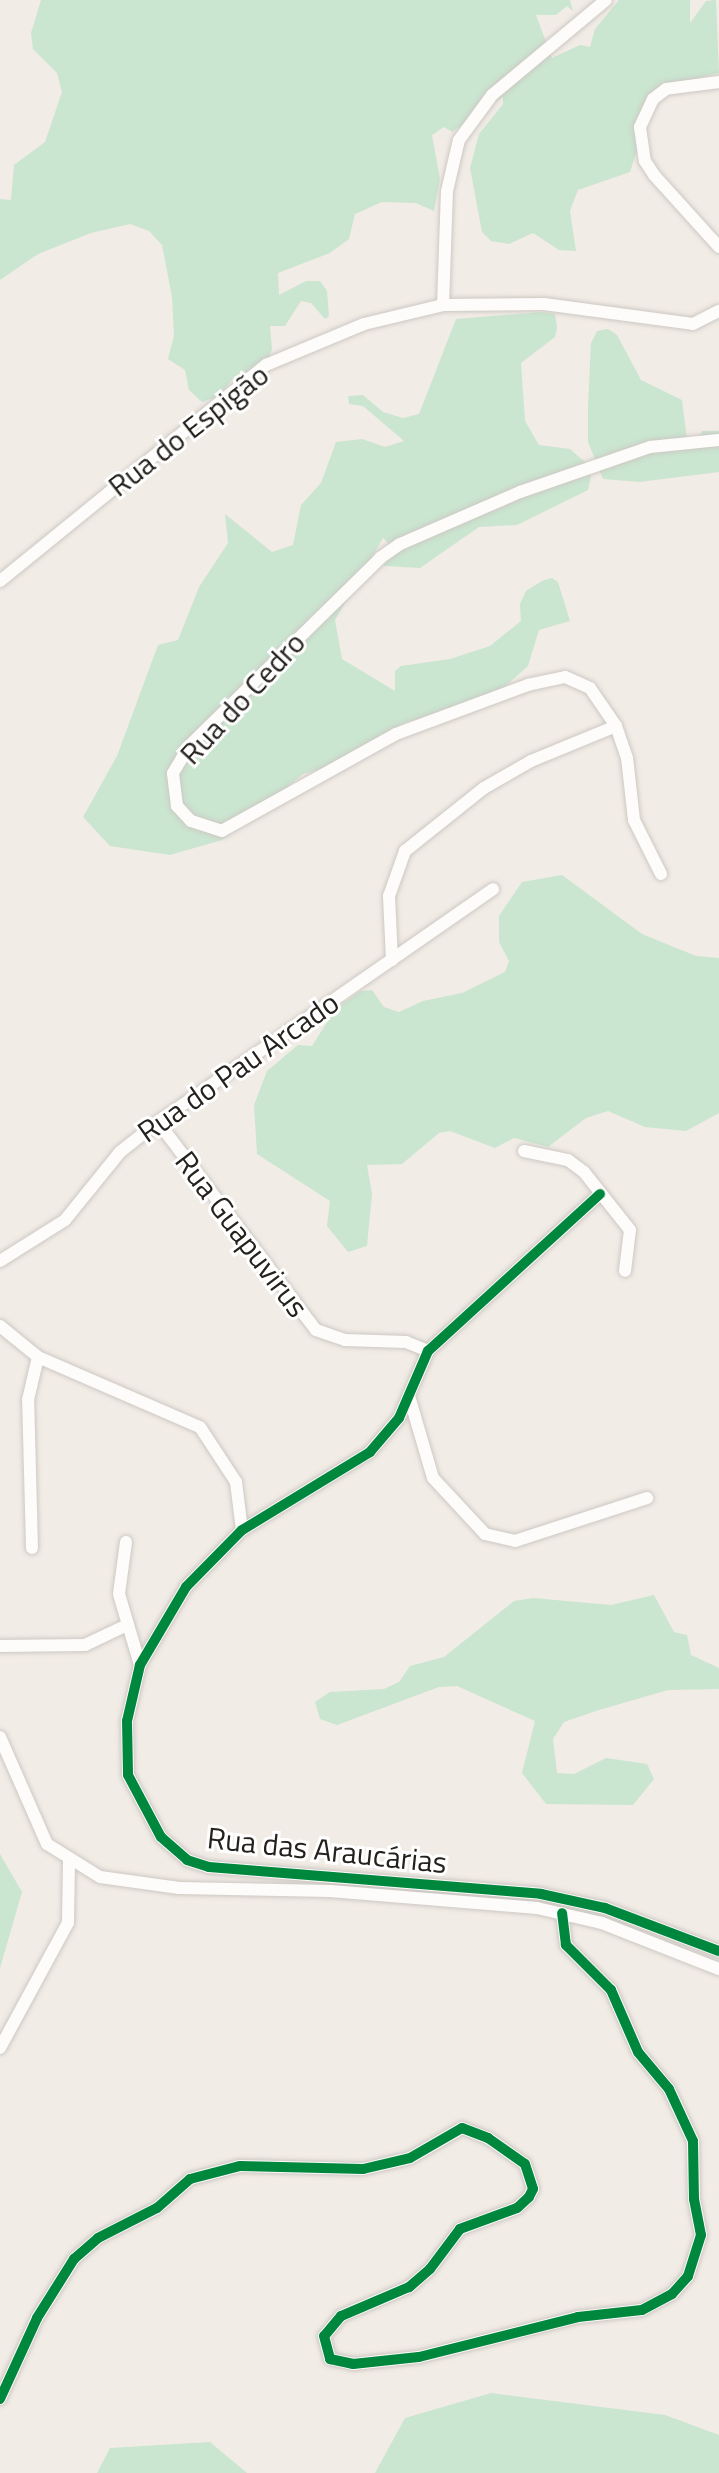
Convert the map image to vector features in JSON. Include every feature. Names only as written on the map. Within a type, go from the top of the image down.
[{"type":"street","points":[[443,305],[447,191],[459,140],[492,95],[605,0]]},
{"type":"street","points":[[719,82],[666,89],[653,99],[640,127],[645,161],[654,175],[719,247]]},
{"type":"street","name":"Rua do Espigão","points":[[0,581],[266,365],[364,324],[443,305],[544,304],[693,324],[719,311]]},
{"type":"street","name":"Rua do Cedro","points":[[661,874],[634,820],[627,758],[616,726],[590,688],[577,680],[548,678],[396,734],[222,831],[191,821],[177,806],[171,787],[178,760],[189,746],[380,558],[400,544],[520,492],[650,447],[719,440]]},
{"type":"street","points":[[392,960],[389,896],[405,851],[519,767],[616,726]]},
{"type":"street","name":"Rua do Pau Arcado","points":[[0,1261],[65,1220],[120,1152],[158,1122],[493,889]]},
{"type":"street","name":"Rua Guapuvirus","points":[[158,1122],[316,1330],[345,1340],[406,1342],[428,1351]]},
{"type":"street","points":[[524,1151],[568,1160],[600,1194],[632,1237],[625,1271]]},
{"type":"street","name":"Rua das Araucárias","points":[[600,1194],[428,1351],[399,1418],[370,1452],[242,1530],[186,1587],[140,1665],[127,1721],[128,1775],[151,1824],[187,1860],[209,1867],[541,1894],[605,1908],[719,1951]]},
{"type":"street","points":[[0,1326],[5,1341],[200,1427],[236,1482],[242,1530]]},
{"type":"street","points":[[32,1548],[28,1400],[38,1357]]},
{"type":"street","points":[[409,1396],[433,1478],[485,1534],[515,1541],[647,1498]]},
{"type":"street","points":[[126,1542],[119,1594],[125,1626],[140,1665]]},
{"type":"street","points":[[0,1646],[85,1645],[125,1626]]},
{"type":"street","points":[[0,1737],[38,1829],[69,1861],[100,1877],[144,1884],[330,1891],[562,1913],[602,1923],[719,1969]]},
{"type":"street","points":[[0,2048],[68,1923],[69,1861]]},
{"type":"street","points":[[0,2399],[37,2318],[74,2259],[98,2238],[157,2208],[190,2179],[240,2166],[363,2169],[410,2158],[462,2128],[488,2138],[525,2164],[533,2189],[529,2197],[517,2208],[467,2224],[409,2287],[341,2316],[324,2336],[330,2359],[353,2364],[419,2357],[578,2317],[642,2310],[672,2294],[688,2276],[701,2235],[694,2199],[693,2141],[669,2089],[638,2052],[611,1990],[566,1945],[562,1913]]},
{"type":"green space","points":[[41,0],[570,0],[573,11],[567,6],[556,15],[536,15],[552,58],[580,45],[590,47],[595,29],[619,0],[690,0],[690,23],[706,1],[716,0],[719,73],[673,84],[649,113],[630,172],[578,190],[570,211],[576,251],[559,250],[533,233],[509,244],[491,241],[482,232],[470,168],[479,134],[503,104],[503,97],[452,132],[444,127],[432,135],[440,179],[434,211],[416,203],[382,202],[355,214],[349,239],[330,253],[278,273],[279,295],[306,281],[320,281],[327,291],[329,316],[325,319],[311,303],[301,301],[285,326],[270,326],[272,349],[262,377],[235,376],[219,396],[202,402],[189,390],[185,370],[168,359],[174,336],[172,297],[162,245],[149,231],[130,224],[91,233],[38,254],[0,280],[0,199],[11,200],[14,165],[45,142],[62,92],[57,73],[33,49],[31,33]]},
{"type":"green space","points":[[542,312],[555,314],[557,328],[555,337],[521,363],[525,421],[539,445],[570,449],[586,463],[591,476],[588,490],[517,525],[479,527],[420,568],[384,566],[390,545],[383,538],[335,620],[342,659],[395,691],[395,671],[401,666],[450,659],[490,646],[521,621],[520,604],[526,591],[542,581],[552,578],[558,582],[570,621],[539,630],[528,666],[484,705],[406,722],[325,768],[303,774],[222,840],[170,855],[110,846],[83,817],[117,756],[158,645],[178,640],[199,587],[228,543],[225,514],[272,552],[293,545],[301,505],[321,483],[336,442],[362,439],[385,447],[404,441],[363,406],[349,404],[348,396],[363,395],[383,412],[403,418],[419,414],[456,319]]},
{"type":"green space","points":[[608,329],[617,335],[641,380],[682,400],[687,440],[699,439],[702,431],[719,431],[719,472],[639,482],[603,479],[588,442],[588,406],[591,343],[597,331]]},
{"type":"green space","points":[[562,875],[642,934],[696,956],[719,958],[719,1113],[686,1131],[645,1127],[608,1111],[586,1118],[548,1147],[514,1138],[495,1148],[450,1131],[439,1133],[402,1164],[367,1165],[372,1194],[367,1246],[348,1252],[327,1226],[330,1201],[257,1154],[254,1105],[267,1071],[298,1045],[312,1046],[336,1008],[361,991],[372,990],[384,1007],[399,1012],[423,1001],[462,993],[505,972],[509,961],[499,942],[499,916],[522,882]]},
{"type":"green space","points":[[654,1595],[674,1632],[687,1635],[691,1655],[719,1668],[719,1689],[668,1690],[599,1710],[564,1722],[553,1739],[557,1773],[574,1774],[606,1758],[647,1764],[654,1779],[633,1805],[546,1804],[522,1773],[535,1721],[457,1686],[439,1687],[337,1725],[320,1719],[315,1702],[330,1692],[384,1689],[399,1682],[410,1666],[444,1657],[514,1601],[533,1598],[611,1605]]},
{"type":"green space","points":[[0,1854],[22,1892],[0,1968]]},
{"type":"green space","points":[[491,2393],[665,2415],[719,2435],[719,2473],[375,2473],[405,2418]]},
{"type":"green space","points":[[210,2442],[247,2473],[97,2473],[110,2448]]},
{"type":"cycle path","points":[[600,1194],[428,1351],[399,1418],[370,1452],[242,1530],[186,1587],[140,1665],[127,1721],[128,1775],[161,1837],[187,1860],[209,1867],[541,1894],[605,1908],[719,1951]]},
{"type":"cycle path","points":[[0,2399],[37,2318],[74,2259],[98,2238],[157,2208],[190,2179],[240,2166],[363,2169],[410,2158],[462,2128],[488,2138],[525,2164],[533,2189],[529,2197],[517,2208],[460,2229],[430,2269],[409,2287],[341,2316],[324,2336],[330,2359],[353,2364],[419,2357],[578,2317],[642,2310],[672,2294],[688,2276],[701,2235],[694,2199],[693,2141],[669,2089],[638,2052],[611,1990],[566,1945],[562,1913]]}]
